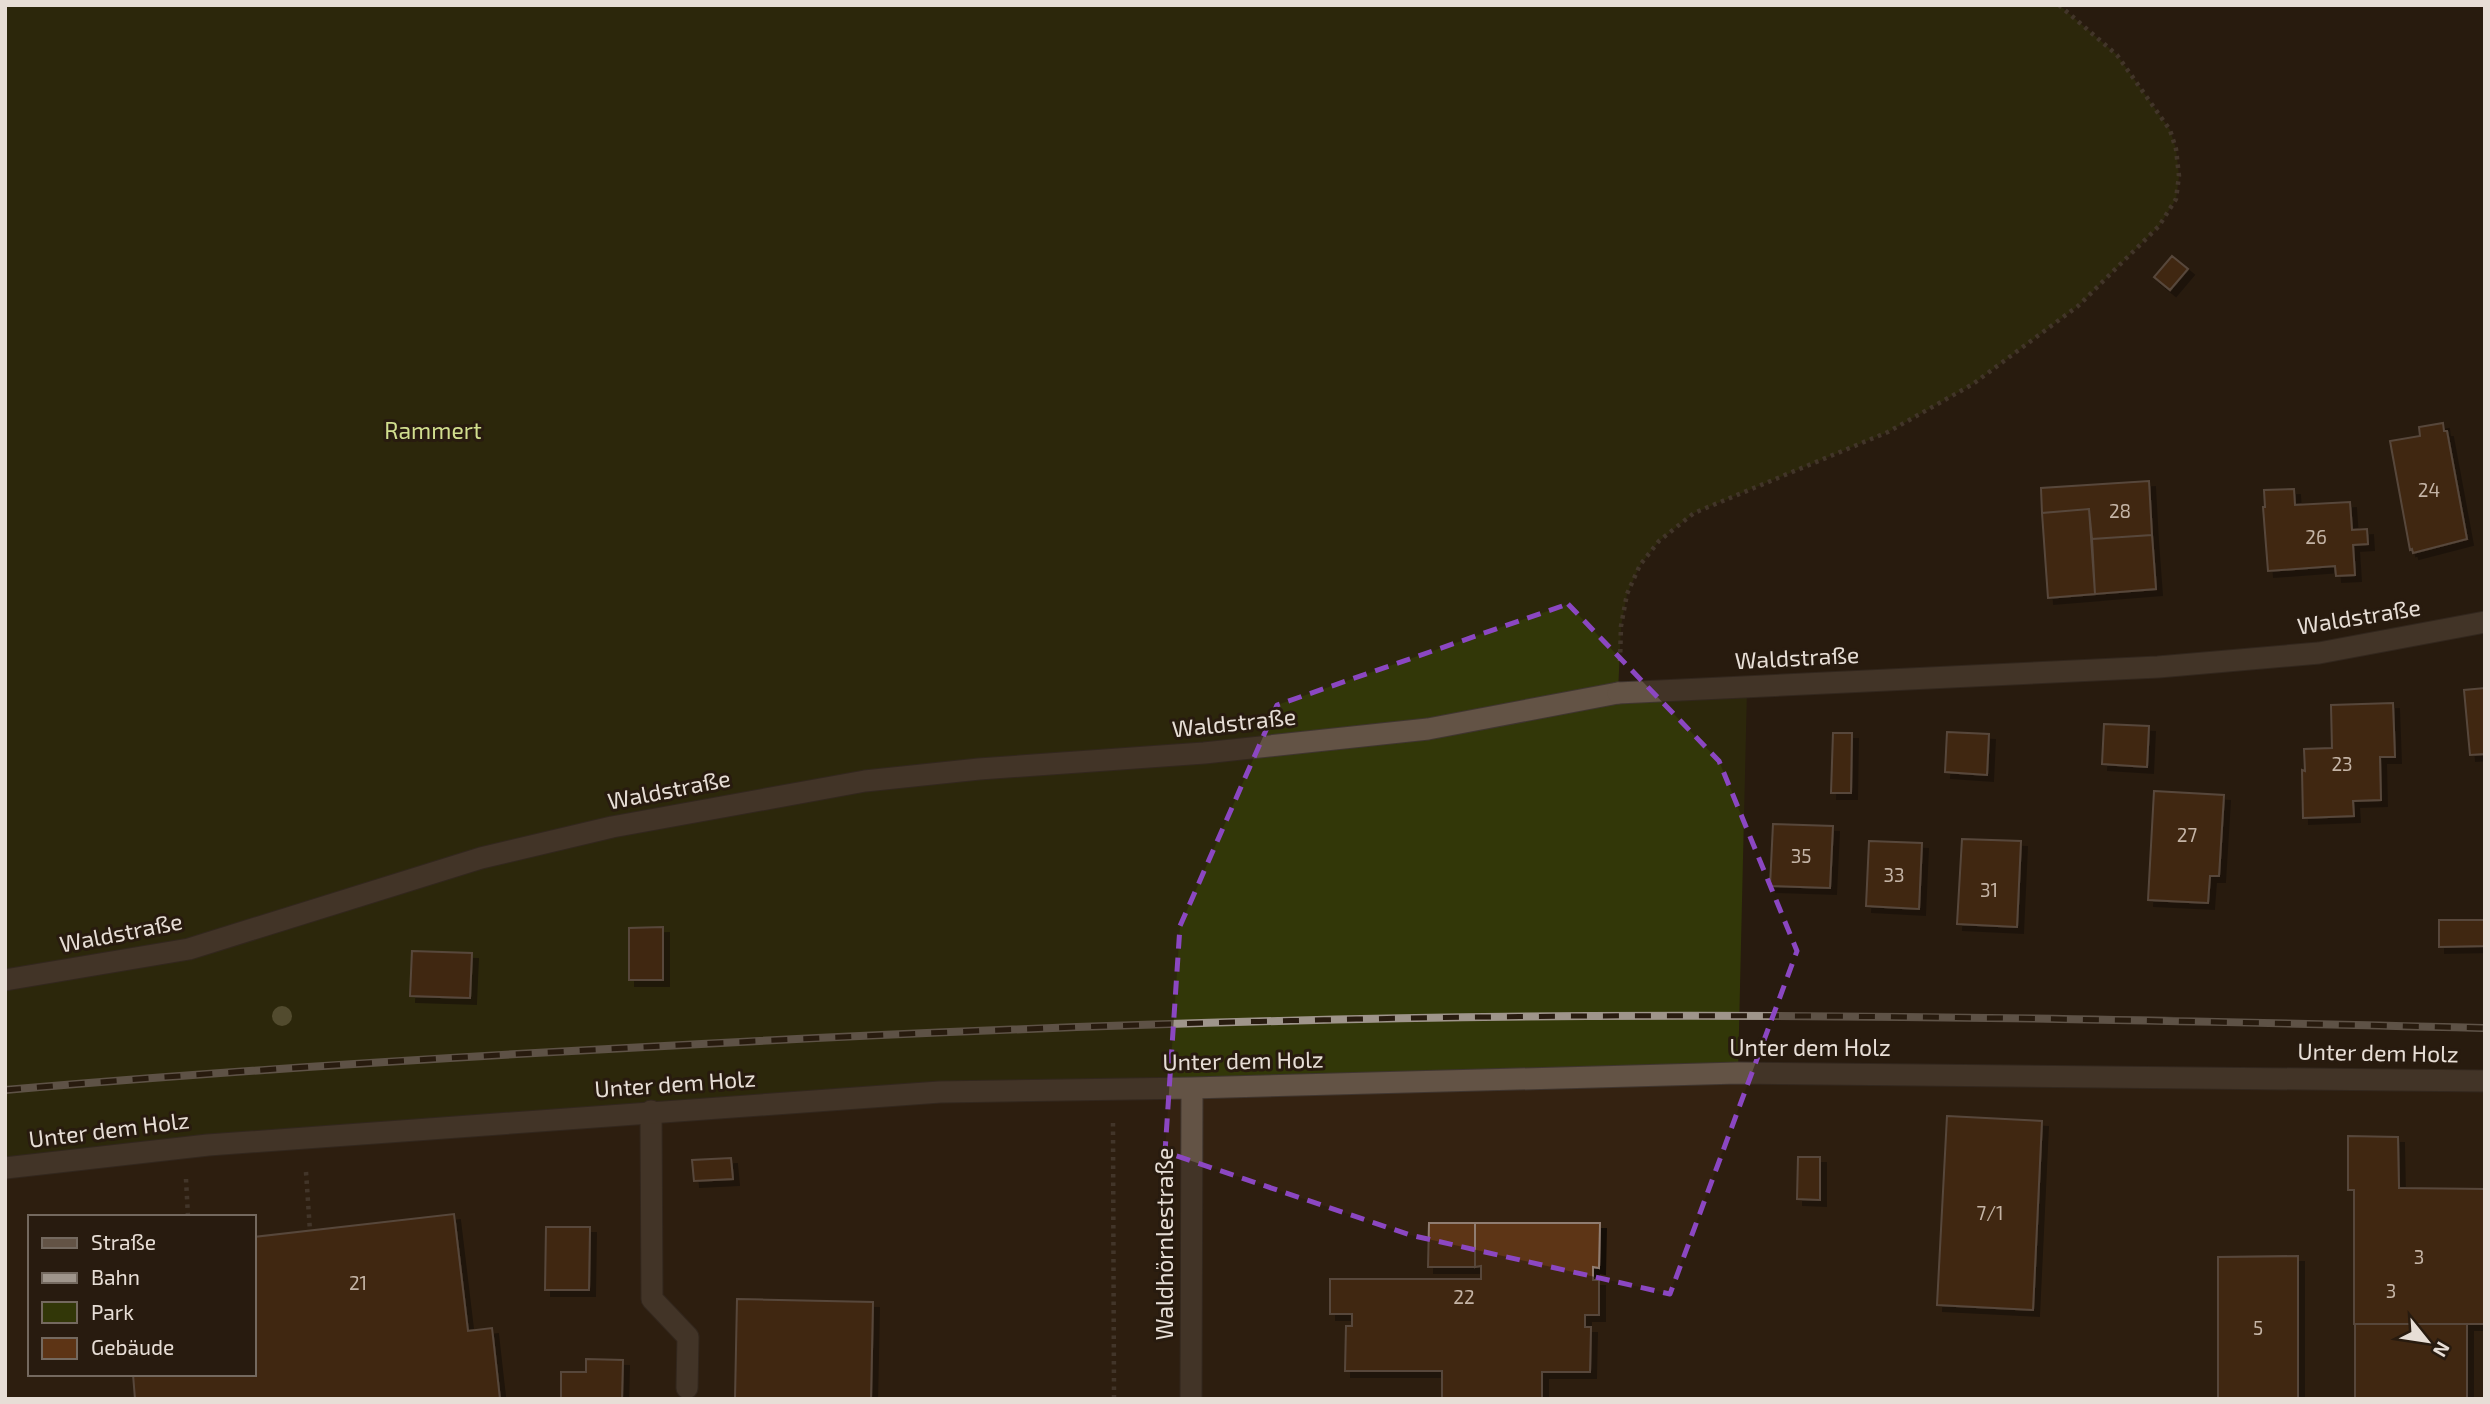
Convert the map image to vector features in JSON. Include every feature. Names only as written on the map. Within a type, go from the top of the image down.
[{"type":"street","name":"Waldstraße","points":[[5,980],[189,949],[481,858],[611,827],[838,786],[979,769],[1204,753],[1429,729],[1618,693],[2158,667],[2319,653],[2485,622]]},
{"type":"street","name":"Unter dem Holz","points":[[5,1168],[208,1145],[940,1092],[1113,1090],[1738,1073],[2485,1081]]},
{"type":"street","name":"Waldhörnlestraße","points":[[1191,1399],[1192,1088]]},
{"type":"street","points":[[651,1111],[652,1299],[688,1337],[687,1388]]},
{"type":"path","points":[[1618,693],[1621,626],[1627,594],[1640,565],[1659,541],[1694,513],[1888,432],[1973,384],[2078,306],[2159,226],[2176,199],[2179,176],[2176,149],[2169,130],[2117,55],[2059,5]]},
{"type":"path","points":[[1113,1090],[1114,1399]]},
{"type":"path","points":[[303,1138],[310,1231]]},
{"type":"highlighted area","points":[[1568,604],[1719,761],[1797,951],[1670,1294],[1410,1235],[1165,1152],[1180,926],[1277,705]]},
{"type":"shaded area","points":[[1738,1073],[2485,1081],[2485,1399],[5,1399],[5,1168],[686,1109]]},
{"type":"green space","name":"Rammert","points":[[5,5],[2059,5],[2117,55],[2170,130],[2176,149],[2179,176],[2176,199],[2159,226],[2078,306],[1973,384],[1888,432],[1694,513],[1659,541],[1640,565],[1627,594],[1621,626],[1618,693],[1747,687],[1738,1073],[940,1092],[5,1168]]},
{"type":"building","points":[[2172,256],[2188,269],[2170,290],[2154,277]]},
{"type":"building","points":[[2443,423],[2444,431],[2447,431],[2467,539],[2413,553],[2412,549],[2410,550],[2390,441],[2420,436],[2419,427]]},
{"type":"building","points":[[2149,481],[2152,535],[2092,539],[2089,509],[2042,513],[2041,488]]},
{"type":"building","points":[[2294,489],[2295,505],[2350,502],[2352,530],[2367,529],[2368,544],[2353,545],[2355,575],[2336,576],[2335,566],[2268,571],[2264,490]]},
{"type":"building","points":[[2089,509],[2095,594],[2048,598],[2042,513]]},
{"type":"building","points":[[2152,535],[2156,589],[2095,594],[2092,539]]},
{"type":"building","points":[[2485,688],[2485,754],[2470,755],[2464,690]]},
{"type":"building","points":[[2393,703],[2395,757],[2380,757],[2381,800],[2353,801],[2354,816],[2303,818],[2304,749],[2332,748],[2331,705]]},
{"type":"building","points":[[2104,724],[2149,726],[2147,767],[2102,764]]},
{"type":"building","points":[[1947,732],[1989,734],[1987,775],[1945,772]]},
{"type":"building","points":[[1833,733],[1852,733],[1851,793],[1831,793]]},
{"type":"building","points":[[2154,791],[2224,795],[2219,876],[2210,876],[2208,903],[2148,900]]},
{"type":"building","points":[[1773,824],[1833,826],[1830,888],[1770,886]]},
{"type":"building","points":[[1962,839],[2021,841],[2017,927],[1957,924]]},
{"type":"building","points":[[1869,841],[1922,843],[1919,909],[1866,906]]},
{"type":"building","points":[[2439,920],[2485,920],[2485,946],[2439,947]]},
{"type":"building","points":[[663,927],[663,980],[629,980],[629,928]]},
{"type":"building","points":[[412,951],[472,953],[470,998],[410,996]]},
{"type":"building","points":[[1947,1116],[2042,1121],[2033,1310],[1937,1305]]},
{"type":"building","points":[[2348,1136],[2398,1137],[2399,1188],[2485,1189],[2485,1324],[2354,1324],[2354,1190],[2348,1190]]},
{"type":"building","points":[[1798,1157],[1820,1157],[1820,1200],[1797,1199]]},
{"type":"building","points":[[731,1158],[733,1179],[694,1181],[692,1160]]},
{"type":"building","points":[[454,1214],[468,1331],[492,1328],[500,1399],[135,1399],[133,1376],[256,1376],[256,1237]]},
{"type":"building","points":[[1429,1223],[1475,1223],[1475,1267],[1428,1267]]},
{"type":"building","points":[[1475,1223],[1600,1223],[1599,1268],[1593,1267],[1593,1280],[1599,1280],[1599,1315],[1585,1315],[1585,1327],[1591,1327],[1590,1372],[1542,1372],[1542,1399],[1442,1399],[1442,1371],[1345,1371],[1346,1326],[1352,1326],[1352,1314],[1330,1314],[1330,1279],[1481,1279],[1481,1266],[1475,1267]]},
{"type":"building","points":[[546,1227],[590,1227],[589,1290],[545,1290]]},
{"type":"building","points":[[2298,1256],[2298,1399],[2218,1399],[2218,1257]]},
{"type":"building","points":[[737,1299],[873,1302],[871,1399],[735,1399]]},
{"type":"building","points":[[2355,1324],[2467,1324],[2467,1399],[2355,1399]]},
{"type":"building","points":[[586,1359],[623,1360],[622,1399],[561,1399],[561,1372],[586,1372]]},
{"type":"railway","points":[[5,1090],[549,1052],[1227,1022],[1467,1017],[1811,1016],[2485,1028]]}]
